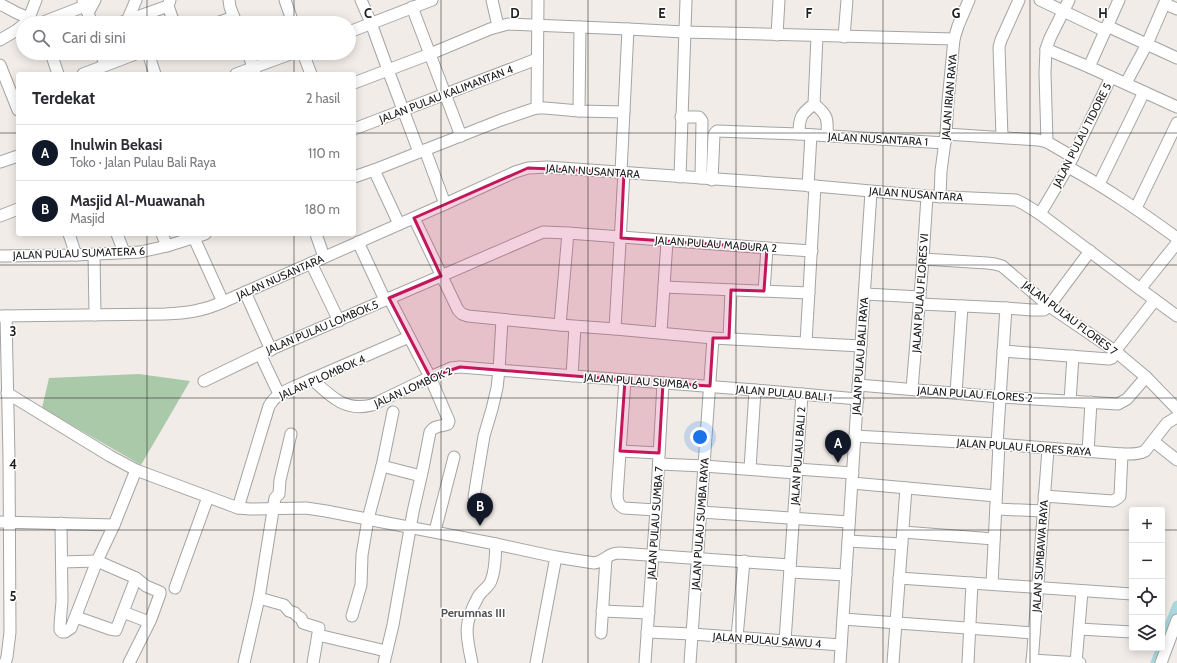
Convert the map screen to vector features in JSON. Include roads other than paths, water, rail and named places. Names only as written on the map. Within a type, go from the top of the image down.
[{"type":"street","points":[[67,16],[87,11],[96,0]]},
{"type":"street","points":[[127,16],[136,0]]},
{"type":"street","points":[[229,0],[233,16]]},
{"type":"street","points":[[286,0],[291,16]]},
{"type":"street","points":[[361,0],[404,110],[446,204]]},
{"type":"street","points":[[356,29],[415,4],[432,0]]},
{"type":"street","points":[[492,0],[498,26]]},
{"type":"street","points":[[537,108],[538,0]]},
{"type":"street","points":[[680,177],[686,0]]},
{"type":"street","points":[[777,35],[779,0]]},
{"type":"street","points":[[844,37],[847,0]]},
{"type":"street","name":"JALAN IRIAN RAYA","points":[[940,196],[941,171],[954,39],[969,0]]},
{"type":"street","points":[[1002,137],[999,47],[1019,0]]},
{"type":"street","points":[[1040,0],[1177,58]]},
{"type":"street","points":[[1069,0],[1046,49],[1045,73],[1047,142],[1099,184],[1136,208],[1177,238]]},
{"type":"street","points":[[1089,67],[1119,0]]},
{"type":"street","points":[[1126,83],[1147,44],[1165,2],[1177,9]]},
{"type":"street","points":[[28,16],[35,3]]},
{"type":"street","points":[[35,3],[38,16]]},
{"type":"street","points":[[138,16],[169,3],[172,16]]},
{"type":"street","points":[[0,4],[20,16]]},
{"type":"street","points":[[415,4],[430,54],[461,136]]},
{"type":"street","points":[[356,82],[498,26],[508,24],[684,32],[954,39]]},
{"type":"street","points":[[579,111],[580,27]]},
{"type":"street","points":[[615,329],[621,238],[624,112],[628,29]]},
{"type":"street","points":[[0,40],[16,31]]},
{"type":"street","points":[[799,134],[800,119],[804,112],[814,104],[817,36]]},
{"type":"street","points":[[1046,49],[1126,83],[1177,107]]},
{"type":"street","name":"JALAN PULAU KALIMANTAN 4","points":[[356,128],[537,59]]},
{"type":"street","points":[[53,60],[57,72]]},
{"type":"street","points":[[103,60],[105,65]]},
{"type":"street","points":[[87,72],[119,60]]},
{"type":"street","points":[[151,60],[155,72]]},
{"type":"street","points":[[250,60],[254,71],[278,60]]},
{"type":"street","points":[[306,60],[310,72]]},
{"type":"street","points":[[0,65],[16,105]]},
{"type":"street","name":"JALAN PULAU TIDORE 5","points":[[1040,214],[1070,162],[1111,77]]},
{"type":"street","points":[[1099,184],[1144,92]]},
{"type":"street","points":[[814,104],[822,110],[828,121],[827,136]]},
{"type":"street","points":[[356,176],[500,120],[537,108],[624,112]]},
{"type":"street","points":[[681,117],[699,117],[702,121],[707,179]]},
{"type":"street","points":[[1136,208],[1177,123]]},
{"type":"street","name":"JALAN NUSANTARA 1","points":[[707,179],[714,136],[717,132],[945,139],[1002,137],[1047,142]]},
{"type":"street","points":[[806,343],[812,251],[811,135]]},
{"type":"street","points":[[0,162],[16,157]]},
{"type":"street","name":"JALAN NUSANTARA","points":[[3,316],[188,313],[210,307],[446,204],[515,172],[528,168],[547,167],[812,186],[927,196],[1016,200],[1040,214],[1140,290],[1177,316]]},
{"type":"street","points":[[374,170],[399,224]]},
{"type":"street","name":"JALAN PULAU BALI RAYA","points":[[840,663],[871,192]]},
{"type":"street","name":"JALAN PULAU FLORES VI","points":[[912,389],[927,196]]},
{"type":"street","points":[[0,216],[16,210]]},
{"type":"street","points":[[414,218],[455,306],[462,314],[468,316],[575,327],[661,332],[713,338],[861,346]]},
{"type":"street","name":"JALAN PULAU LOMBOK.5","points":[[204,381],[260,354],[535,235],[543,232],[568,233]]},
{"type":"street","points":[[560,325],[568,233]]},
{"type":"street","name":"JALAN PULAU MADURA 2","points":[[568,233],[812,251]]},
{"type":"street","points":[[70,236],[76,255]]},
{"type":"street","points":[[118,236],[124,252]]},
{"type":"street","points":[[163,236],[168,246]]},
{"type":"street","points":[[199,236],[223,302]]},
{"type":"street","name":"JALAN PULAU SUMATERA 6","points":[[0,256],[140,252],[168,246],[199,236]]},
{"type":"street","points":[[317,236],[324,257]]},
{"type":"street","points":[[661,332],[667,240]]},
{"type":"street","points":[[358,242],[387,299],[430,377],[448,421],[448,424],[432,429],[430,432],[410,527],[393,625],[384,663]]},
{"type":"street","points":[[1140,290],[1177,244]]},
{"type":"street","points":[[764,291],[767,248]]},
{"type":"street","points":[[864,294],[962,306],[1044,310],[1049,306],[1090,251]]},
{"type":"street","points":[[94,254],[95,315]]},
{"type":"street","name":"JALAN PULAU FLORES 7","points":[[923,259],[995,264],[1002,266],[1049,306],[1115,351],[1146,377],[1177,409]]},
{"type":"street","points":[[311,263],[338,321]]},
{"type":"street","points":[[664,287],[809,294]]},
{"type":"street","points":[[729,338],[731,290]]},
{"type":"street","points":[[245,292],[271,350]]},
{"type":"street","points":[[1003,352],[1107,359],[1112,358],[1115,351],[1155,300]]},
{"type":"street","points":[[956,393],[962,306]]},
{"type":"street","points":[[992,584],[1000,397],[1006,308]]},
{"type":"street","points":[[3,316],[5,385],[5,613],[10,632],[5,663]]},
{"type":"street","points":[[474,497],[484,436],[495,399],[499,370],[502,320]]},
{"type":"street","points":[[572,376],[575,327]]},
{"type":"street","name":"JALAN P'LOMBOK 4","points":[[238,508],[272,400],[279,394],[409,337]]},
{"type":"street","name":"JALAN PULAU SUMBA RAYA","points":[[690,663],[713,338]]},
{"type":"street","points":[[260,354],[279,394]]},
{"type":"street","points":[[1070,401],[1073,356]]},
{"type":"street","name":"JALAN LOMBOK 2","points":[[312,379],[330,396],[340,402],[355,407],[365,407],[451,368],[460,367],[572,376]]},
{"type":"street","name":"JALAN PULAU SUMBA 6","points":[[572,376],[710,386]]},
{"type":"street","name":"JALAN PULAU FLORES 2","points":[[858,385],[1000,397],[1118,404],[1123,402],[1132,394],[1146,377]]},
{"type":"street","points":[[625,380],[617,496],[620,506],[624,508],[656,510]]},
{"type":"street","name":"JALAN PULAU SUMBA 7","points":[[645,663],[663,383]]},
{"type":"street","points":[[5,385],[83,440],[136,470],[238,508],[306,508],[348,514],[556,557],[594,563],[599,563],[608,555],[614,553],[744,561],[846,574]]},
{"type":"street","name":"JALAN PULAU BALI 1","points":[[710,386],[858,399]]},
{"type":"street","points":[[750,470],[755,390]]},
{"type":"street","name":"JALAN PULAU BALI 2","points":[[785,641],[802,394]]},
{"type":"street","points":[[1088,452],[1091,402]]},
{"type":"street","points":[[352,616],[360,585],[362,555],[368,519],[382,466],[393,412]]},
{"type":"street","name":"JALAN PULAU FLORES RAYA","points":[[855,436],[998,444],[1088,452],[1122,454],[1141,453],[1145,451],[1167,423],[1177,417]]},
{"type":"street","points":[[244,663],[259,598],[275,497],[279,494],[280,480],[291,434]]},
{"type":"street","points":[[1153,441],[1177,460]]},
{"type":"street","name":"JALAN SUMBAWA RAYA","points":[[1032,661],[1048,449]]},
{"type":"street","points":[[620,451],[704,466],[750,470],[797,471],[852,478],[906,488],[996,496]]},
{"type":"street","points":[[1044,496],[1116,500],[1120,496],[1122,454]]},
{"type":"street","points":[[435,532],[454,457]]},
{"type":"street","points":[[382,466],[421,476]]},
{"type":"street","points":[[62,523],[62,601],[60,630],[65,632],[71,628],[76,617],[97,561],[114,525],[136,470]]},
{"type":"street","points":[[893,663],[906,488]]},
{"type":"street","points":[[175,588],[208,497]]},
{"type":"street","points":[[996,509],[1043,511]]},
{"type":"street","points":[[701,512],[849,522]]},
{"type":"street","points":[[4,522],[114,525]]},
{"type":"street","points":[[903,532],[994,539]]},
{"type":"street","points":[[848,541],[902,544]]},
{"type":"street","points":[[472,663],[467,640],[468,619],[478,596],[491,583],[494,573],[496,544]]},
{"type":"street","points":[[536,663],[556,557]]},
{"type":"street","points":[[601,633],[606,558]]},
{"type":"street","points":[[62,562],[97,561],[136,578],[146,586],[160,593],[149,622],[130,663]]},
{"type":"street","points":[[737,637],[744,561]]},
{"type":"street","points":[[76,617],[115,630],[136,578]]},
{"type":"street","points":[[899,578],[1129,594]]},
{"type":"street","points":[[968,663],[972,583]]},
{"type":"street","points":[[1076,663],[1082,591]]},
{"type":"street","points":[[259,598],[285,606],[289,611],[295,613],[301,618],[303,623],[319,628],[313,663]]},
{"type":"street","points":[[602,611],[649,614]]},
{"type":"street","points":[[123,612],[149,622]]},
{"type":"street","points":[[843,619],[1034,633]]},
{"type":"street","points":[[1161,663],[1177,620]]},
{"type":"street","points":[[1079,629],[1129,632]]},
{"type":"street","name":"JALAN PULAU SAWU 4","points":[[647,632],[841,645]]},
{"type":"street","points":[[318,635],[386,651]]},
{"type":"street","points":[[1032,661],[1080,663]]},
{"type":"waterway","points":[[1168,628],[1177,605]]},
{"type":"waterway","points":[[1155,663],[1160,651]]},
{"type":"place","name":"Inulwin Bekasi","points":[[838,463]]},
{"type":"place","name":"Masjid Al-Muawanah","points":[[480,526]]},
{"type":"district","name":"Perumnas III","points":[[473,612]]}]
